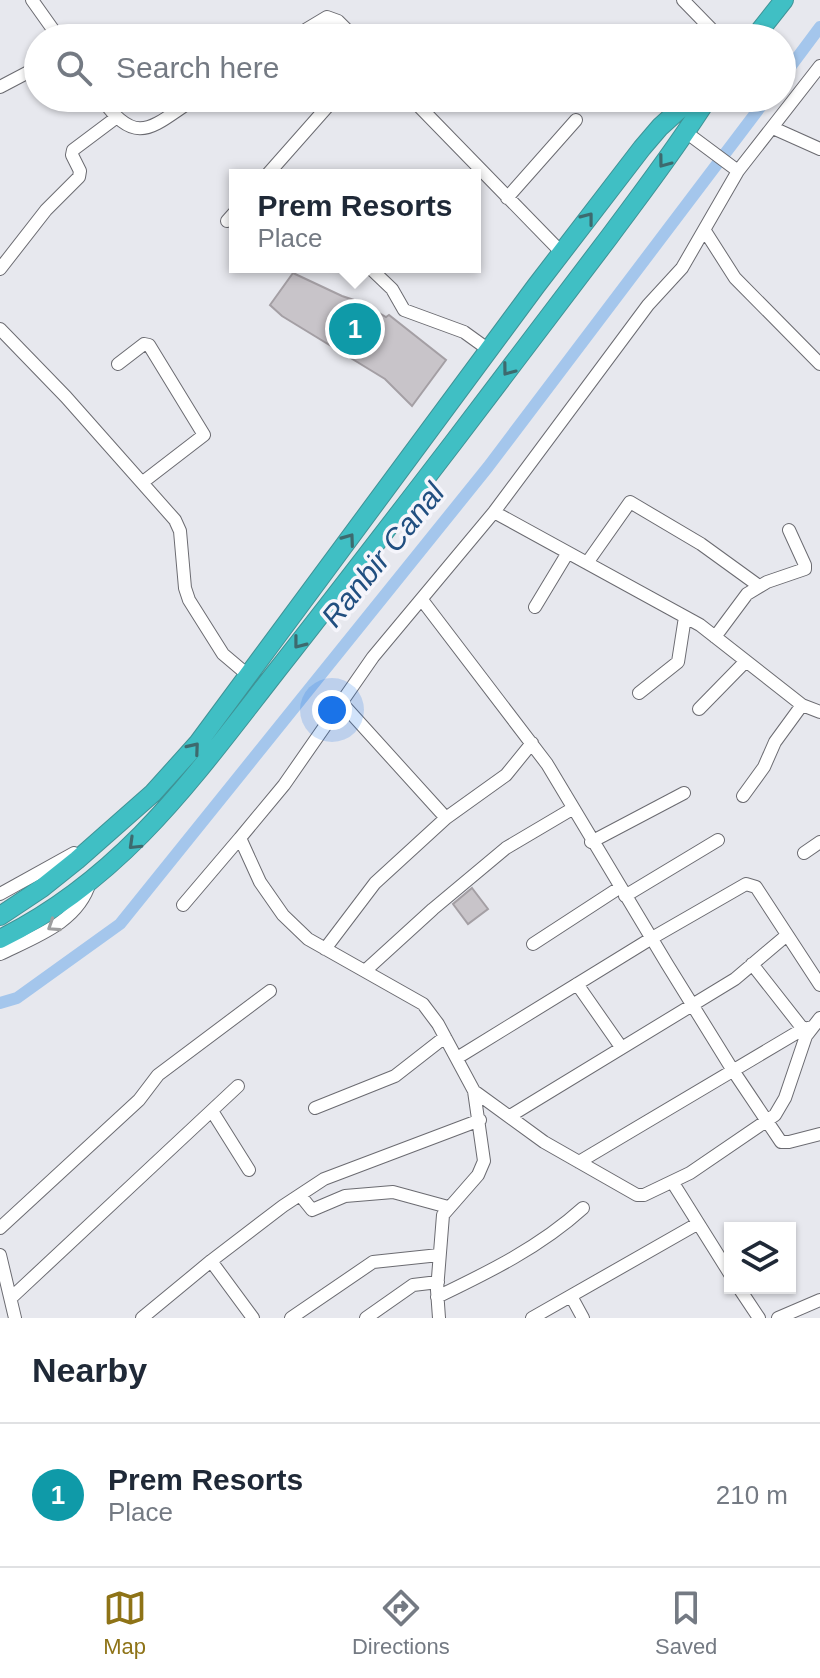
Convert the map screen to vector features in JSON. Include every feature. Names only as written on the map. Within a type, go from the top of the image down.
[{"type":"highway","points":[[765,24],[784,0]]},
{"type":"highway","points":[[0,916],[42,888],[174,772],[249,676],[562,253],[651,137],[677,112]]},
{"type":"highway","points":[[0,939],[24,927],[90,882],[134,845],[190,782],[378,542],[687,133],[700,112]]},
{"type":"street","points":[[32,0],[49,24]]},
{"type":"street","points":[[683,0],[706,24]]},
{"type":"street","points":[[315,24],[327,17],[341,24]]},
{"type":"street","points":[[796,98],[820,66]]},
{"type":"street","points":[[0,87],[24,74]]},
{"type":"street","points":[[113,112],[131,129],[144,129],[173,112]]},
{"type":"street","points":[[272,169],[323,112]]},
{"type":"street","points":[[424,112],[479,169]]},
{"type":"street","points":[[183,905],[284,785],[373,657],[494,512],[648,305],[682,268],[705,231],[733,167],[785,112]]},
{"type":"street","points":[[0,269],[46,210],[79,177],[73,150],[117,117]]},
{"type":"street","points":[[507,198],[576,120]]},
{"type":"street","points":[[773,128],[820,149]]},
{"type":"street","points":[[687,133],[733,167]]},
{"type":"street","points":[[481,171],[562,253]]},
{"type":"street","points":[[705,231],[721,261],[745,290],[820,364]]},
{"type":"street","points":[[375,273],[392,289],[404,310],[464,332],[489,350]]},
{"type":"street","points":[[0,329],[143,482],[178,524],[189,600],[223,654],[249,676]]},
{"type":"street","points":[[118,364],[144,344],[149,345],[204,435],[143,482]]},
{"type":"street","points":[[587,563],[630,502],[701,544],[759,586]]},
{"type":"street","points":[[494,512],[685,617],[802,705],[820,712]]},
{"type":"street","points":[[715,637],[747,594],[759,586],[805,569],[789,530]]},
{"type":"street","points":[[535,607],[567,554]]},
{"type":"street","points":[[422,600],[532,743],[732,1069],[781,1142],[820,1134]]},
{"type":"street","points":[[639,693],[678,662],[685,617]]},
{"type":"street","points":[[699,709],[745,662]]},
{"type":"street","points":[[340,701],[446,818]]},
{"type":"street","points":[[743,796],[764,767],[775,742],[802,705]]},
{"type":"street","points":[[325,949],[375,883],[446,818],[506,775],[532,743]]},
{"type":"street","points":[[591,842],[684,793]]},
{"type":"street","points":[[366,970],[506,848],[572,809]]},
{"type":"street","points":[[240,838],[260,882],[283,915],[308,939],[423,1004],[474,1091],[485,1152],[478,1175],[448,1207],[441,1222],[437,1297],[439,1318]]},
{"type":"street","points":[[0,894],[97,840]]},
{"type":"street","points":[[533,944],[718,840]]},
{"type":"street","points":[[804,853],[820,842]]},
{"type":"street","points":[[0,954],[37,937],[75,912],[85,898],[90,882]]},
{"type":"street","points":[[457,1058],[746,884],[756,887],[820,985]]},
{"type":"street","points":[[510,1116],[735,979],[787,935]]},
{"type":"street","points":[[752,964],[812,1025]]},
{"type":"street","points":[[577,984],[621,1047]]},
{"type":"street","points":[[0,1228],[139,1100],[158,1075],[270,991]]},
{"type":"street","points":[[579,1162],[732,1069],[812,1025]]},
{"type":"street","points":[[474,1091],[544,1142],[637,1195],[644,1195],[673,1183],[768,1123],[781,1107],[812,1025]]},
{"type":"street","points":[[315,1108],[395,1076],[445,1037]]},
{"type":"street","points":[[11,1298],[238,1086]]},
{"type":"street","points":[[212,1111],[249,1170]]},
{"type":"street","points":[[142,1318],[211,1261],[300,1195],[335,1175],[480,1120]]},
{"type":"street","points":[[673,1183],[724,1265]]},
{"type":"street","points":[[300,1195],[312,1210],[345,1196],[393,1192],[448,1207]]},
{"type":"street","points":[[437,1297],[536,1245],[583,1208]]},
{"type":"street","points":[[532,1318],[697,1224]]},
{"type":"street","points":[[0,1255],[15,1318]]},
{"type":"street","points":[[291,1318],[373,1262],[439,1255]]},
{"type":"street","points":[[211,1261],[253,1318]]},
{"type":"street","points":[[366,1318],[413,1285],[438,1282]]},
{"type":"street","points":[[743,1294],[759,1318]]},
{"type":"street","points":[[571,1296],[583,1318]]},
{"type":"street","points":[[778,1318],[820,1300]]},
{"type":"building","points":[[293,273],[360,302],[386,317],[389,315],[446,360],[412,406],[385,379],[282,316],[270,305]]},
{"type":"building","points":[[472,888],[488,909],[468,924],[453,904]]},
{"type":"waterway","name":"Ranbir Canal","points":[[796,59],[820,27]]},
{"type":"waterway","name":"Ranbir Canal","points":[[0,1003],[17,998],[120,924],[488,467],[756,112]]},
{"type":"place","name":"Prem Resorts","points":[[355,329]]}]
